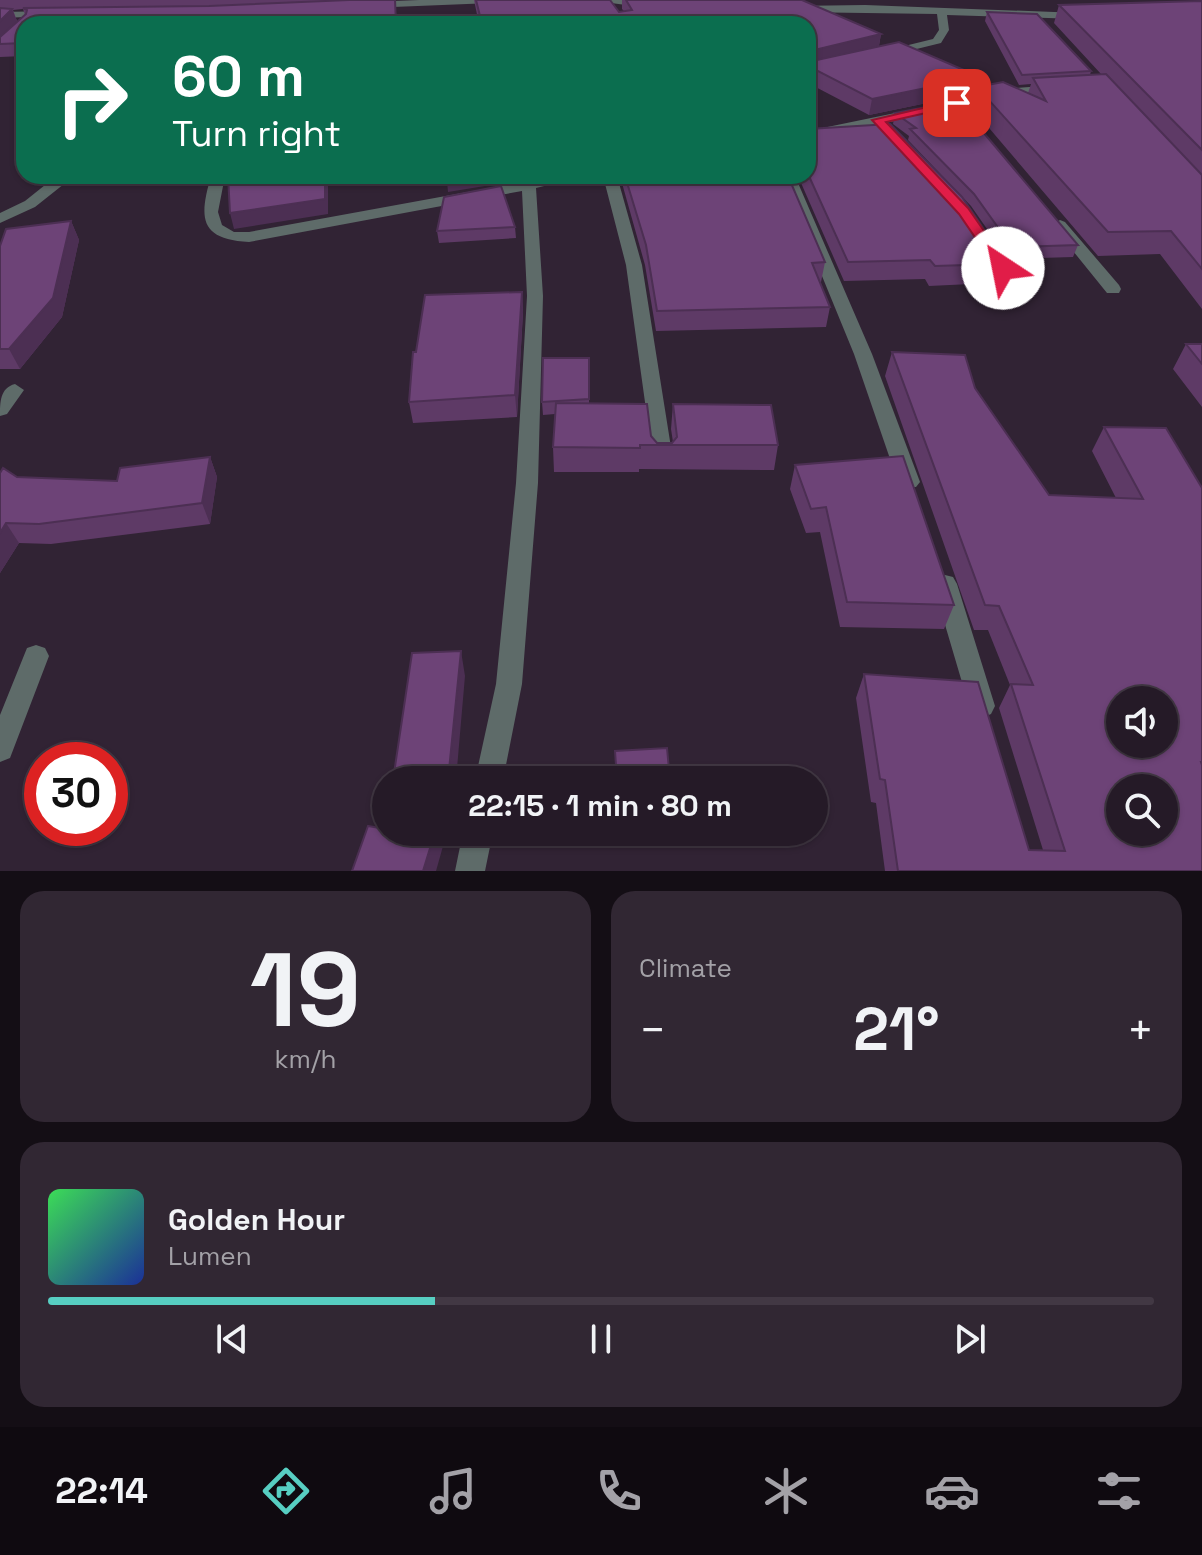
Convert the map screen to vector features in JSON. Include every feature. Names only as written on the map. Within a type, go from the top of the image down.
[{"type":"street","points":[[359,6],[374,2],[488,0]]},
{"type":"street","points":[[593,0],[667,7]]},
{"type":"street","points":[[1019,0],[1050,29]]},
{"type":"street","points":[[609,2],[616,13]]},
{"type":"street","points":[[777,10],[828,7],[1039,17],[1099,15]]},
{"type":"street","points":[[31,16],[34,13]]},
{"type":"street","points":[[0,15],[65,13]]},
{"type":"street","points":[[871,57],[937,41],[944,30],[942,14]]},
{"type":"street","points":[[816,134],[883,126],[962,109],[1028,90],[1074,88]]},
{"type":"street","points":[[0,219],[30,204],[55,184]]},
{"type":"street","points":[[216,184],[212,196],[213,226],[219,234],[232,237],[249,237],[534,184]]},
{"type":"street","points":[[612,184],[634,265],[663,460]]},
{"type":"street","points":[[791,184],[863,354],[917,503]]},
{"type":"street","points":[[492,766],[509,684],[527,483],[535,296],[529,185]]},
{"type":"street","points":[[1047,210],[1113,289]]},
{"type":"street","points":[[964,211],[1018,290]]},
{"type":"street","points":[[0,410],[15,390]]},
{"type":"street","points":[[939,562],[987,724]]},
{"type":"street","points":[[0,749],[36,656]]},
{"type":"street","points":[[470,871],[475,846]]},
{"type":"building","points":[[395,0],[396,16],[24,16],[27,10],[23,8]]},
{"type":"building","points":[[476,0],[610,0],[619,12],[632,10],[626,0],[802,0],[881,34],[816,50],[816,16],[480,16]]},
{"type":"building","points":[[1202,1],[1202,150],[1059,5]]},
{"type":"building","points":[[0,8],[12,9],[0,21]]},
{"type":"building","points":[[987,12],[1037,14],[1091,71],[1022,75]]},
{"type":"building","points":[[16,23],[16,43],[0,44],[0,37]]},
{"type":"building","points":[[899,42],[980,77],[872,99],[816,70],[816,60]]},
{"type":"building","points":[[1106,74],[1202,175],[1202,269],[1171,231],[1108,232],[977,87],[1003,82],[1046,101],[1033,78]]},
{"type":"building","points":[[957,101],[1078,245],[1012,247],[974,194],[910,129],[916,128],[895,113]]},
{"type":"building","points":[[890,124],[962,197],[991,240],[982,241],[998,264],[935,266],[930,260],[848,262],[813,184],[816,184],[816,129]]},
{"type":"building","points":[[228,184],[325,184],[325,199],[230,213]]},
{"type":"building","points":[[627,184],[791,184],[825,262],[812,263],[830,307],[657,311],[646,245]]},
{"type":"building","points":[[501,186],[515,227],[437,231],[444,197]]},
{"type":"building","points":[[71,221],[53,298],[9,349],[0,349],[0,246],[6,229]]},
{"type":"building","points":[[522,292],[515,395],[409,402],[413,352],[416,352],[425,295]]},
{"type":"building","points":[[1186,344],[1202,344],[1202,364]]},
{"type":"building","points":[[892,352],[965,355],[975,388],[1049,495],[1143,499],[1104,427],[1166,428],[1202,488],[1202,871],[898,871],[885,780],[880,779],[864,674],[978,682],[1029,850],[1065,851],[1011,684],[1033,685],[999,606],[985,605]]},
{"type":"building","points":[[543,358],[589,358],[589,399],[542,402]]},
{"type":"building","points":[[556,403],[647,404],[651,436],[657,443],[672,443],[677,437],[673,404],[771,405],[778,445],[553,447]]},
{"type":"building","points":[[903,456],[954,605],[847,602],[826,507],[811,509],[795,465]]},
{"type":"building","points":[[210,457],[202,503],[39,524],[6,523],[0,533],[0,473],[3,468],[17,477],[117,481],[120,468]]},
{"type":"building","points":[[461,651],[449,766],[395,766],[412,653]]},
{"type":"building","points":[[667,748],[669,766],[616,766],[615,751]]},
{"type":"building","points":[[368,826],[372,827],[372,846],[431,846],[423,871],[352,871]]},
{"type":"route","points":[[957,103],[878,120],[964,211],[1003,268]]}]
